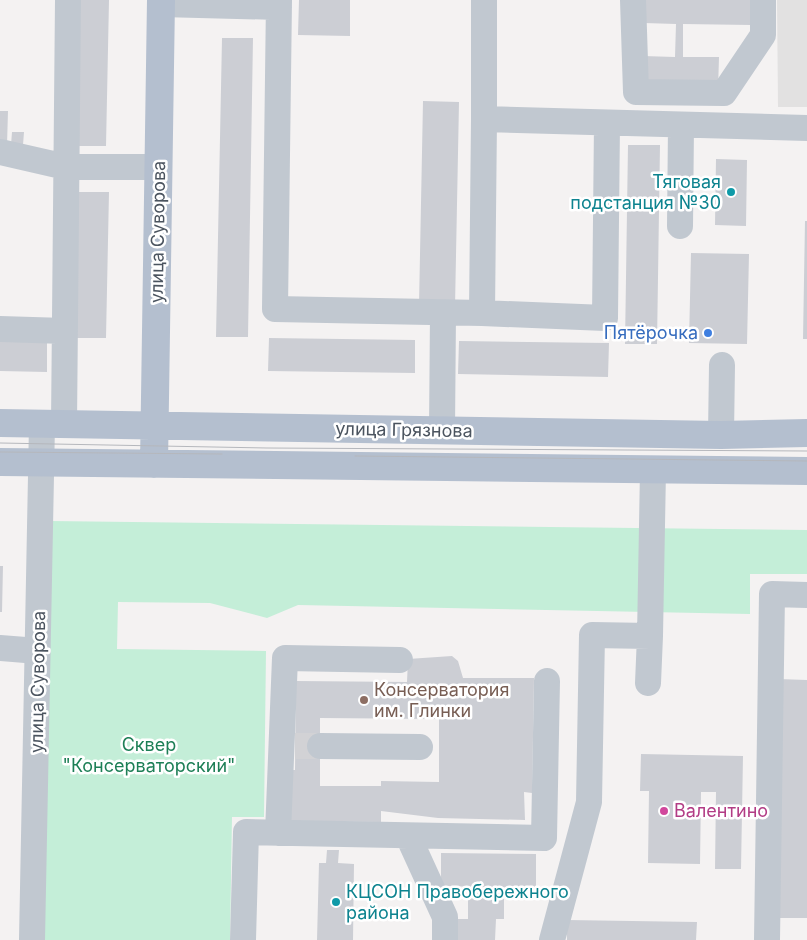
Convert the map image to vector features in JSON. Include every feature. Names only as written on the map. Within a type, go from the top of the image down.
[{"type":"main road","name":"улица Суворова","points":[[154,464],[161,2]]},
{"type":"main road","name":"улица Грязнова","points":[[0,423],[720,435],[807,433]]},
{"type":"main road","name":"улица Грязнова","points":[[0,462],[807,471]]},
{"type":"street","name":"улица Суворова","points":[[32,940],[42,463],[53,424],[65,331],[68,0]]},
{"type":"street","points":[[482,314],[484,0]]},
{"type":"street","points":[[633,0],[636,92],[724,93],[763,35],[763,0]]},
{"type":"street","points":[[161,2],[279,3],[275,309],[605,318],[606,123]]},
{"type":"street","points":[[484,119],[807,128]]},
{"type":"street","points":[[680,226],[681,125]]},
{"type":"street","points":[[0,152],[66,166],[159,167]]},
{"type":"street","points":[[442,430],[444,313]]},
{"type":"street","points":[[0,329],[65,331]]},
{"type":"street","points":[[720,435],[722,365]]},
{"type":"street","points":[[648,683],[653,470]]},
{"type":"street","points":[[767,940],[772,594],[807,595]]},
{"type":"street","points":[[552,940],[589,802],[592,636],[650,636]]},
{"type":"street","points":[[0,648],[38,651]]},
{"type":"street","points":[[278,833],[298,746],[285,658],[400,660]]},
{"type":"street","points":[[243,940],[246,832],[544,838],[547,681]]},
{"type":"street","points":[[298,746],[420,747]]},
{"type":"street","points":[[408,836],[446,916],[445,940]]},
{"type":"shaded area","points":[[777,0],[807,0],[807,107],[778,107]]},
{"type":"green space","name":"Сквер \"Консерваторский\"","points":[[50,521],[807,530],[807,574],[750,574],[750,614],[298,605],[267,618],[210,603],[118,602],[117,649],[266,651],[264,817],[232,817],[230,940],[42,940]]},
{"type":"building","points":[[77,0],[109,0],[106,146],[75,146]]},
{"type":"building","points":[[299,0],[350,0],[350,36],[298,35]]},
{"type":"building","points":[[644,0],[751,0],[751,25],[683,24],[683,57],[719,57],[718,90],[643,89],[643,56],[675,57],[676,24],[644,23]]},
{"type":"building","points":[[222,38],[253,38],[248,337],[216,337]]},
{"type":"building","points":[[423,101],[459,102],[455,307],[419,306]]},
{"type":"building","points":[[0,111],[8,111],[7,145],[0,144]]},
{"type":"building","points":[[12,132],[24,132],[23,145],[11,145]]},
{"type":"building","points":[[628,145],[660,145],[657,344],[625,344]]},
{"type":"building","name":"Тяговая подстанция №30","points":[[716,159],[747,160],[746,226],[715,225]]},
{"type":"building","points":[[73,192],[109,192],[106,338],[70,338]]},
{"type":"building","points":[[805,221],[807,221],[807,339],[803,339]]},
{"type":"building","points":[[691,253],[749,254],[747,344],[689,343]]},
{"type":"building","points":[[0,338],[47,339],[47,372],[0,371]]},
{"type":"building","points":[[269,338],[415,340],[415,373],[268,371]]},
{"type":"building","points":[[459,341],[609,343],[608,377],[458,374]]},
{"type":"building","points":[[0,566],[3,566],[2,612],[0,612]]},
{"type":"building","points":[[452,656],[458,661],[463,678],[534,678],[532,793],[524,792],[525,820],[438,818],[381,811],[381,822],[284,821],[285,770],[295,770],[296,681],[407,682],[408,659]],"holes":[[[320,718],[439,719],[439,782],[381,781],[381,786],[320,786]]]},
{"type":"building","points":[[778,679],[807,680],[807,918],[775,918]]},
{"type":"building","points":[[641,754],[743,756],[741,869],[715,869],[716,792],[701,792],[700,864],[648,863],[649,791],[640,791]]},
{"type":"building","name":"КЦСОН Правобережного района","points":[[327,850],[339,850],[338,863],[354,864],[353,940],[317,940],[319,863],[326,863]]},
{"type":"building","points":[[441,853],[536,854],[536,888],[441,886]]},
{"type":"building","points":[[468,893],[504,893],[504,919],[496,919],[495,940],[455,940],[456,919],[468,919]]},
{"type":"building","points":[[567,920],[697,922],[696,940],[567,940]]},
{"type":"tunnel","points":[[295,746],[320,746]]},
{"type":"tram line","points":[[0,443],[267,448],[807,451]]},
{"type":"tram line","points":[[0,452],[222,454]]},
{"type":"tram line","points":[[355,456],[807,461]]},
{"type":"place","name":"Тяговая подстанция №30","points":[[731,192]]},
{"type":"place","name":"Пятёрочка","points":[[708,333]]},
{"type":"place","name":"Консерватория им. Глинки","points":[[364,700]]},
{"type":"place","name":"Валентино","points":[[664,811]]},
{"type":"place","name":"КЦСОН Правобережного района","points":[[336,902]]}]
